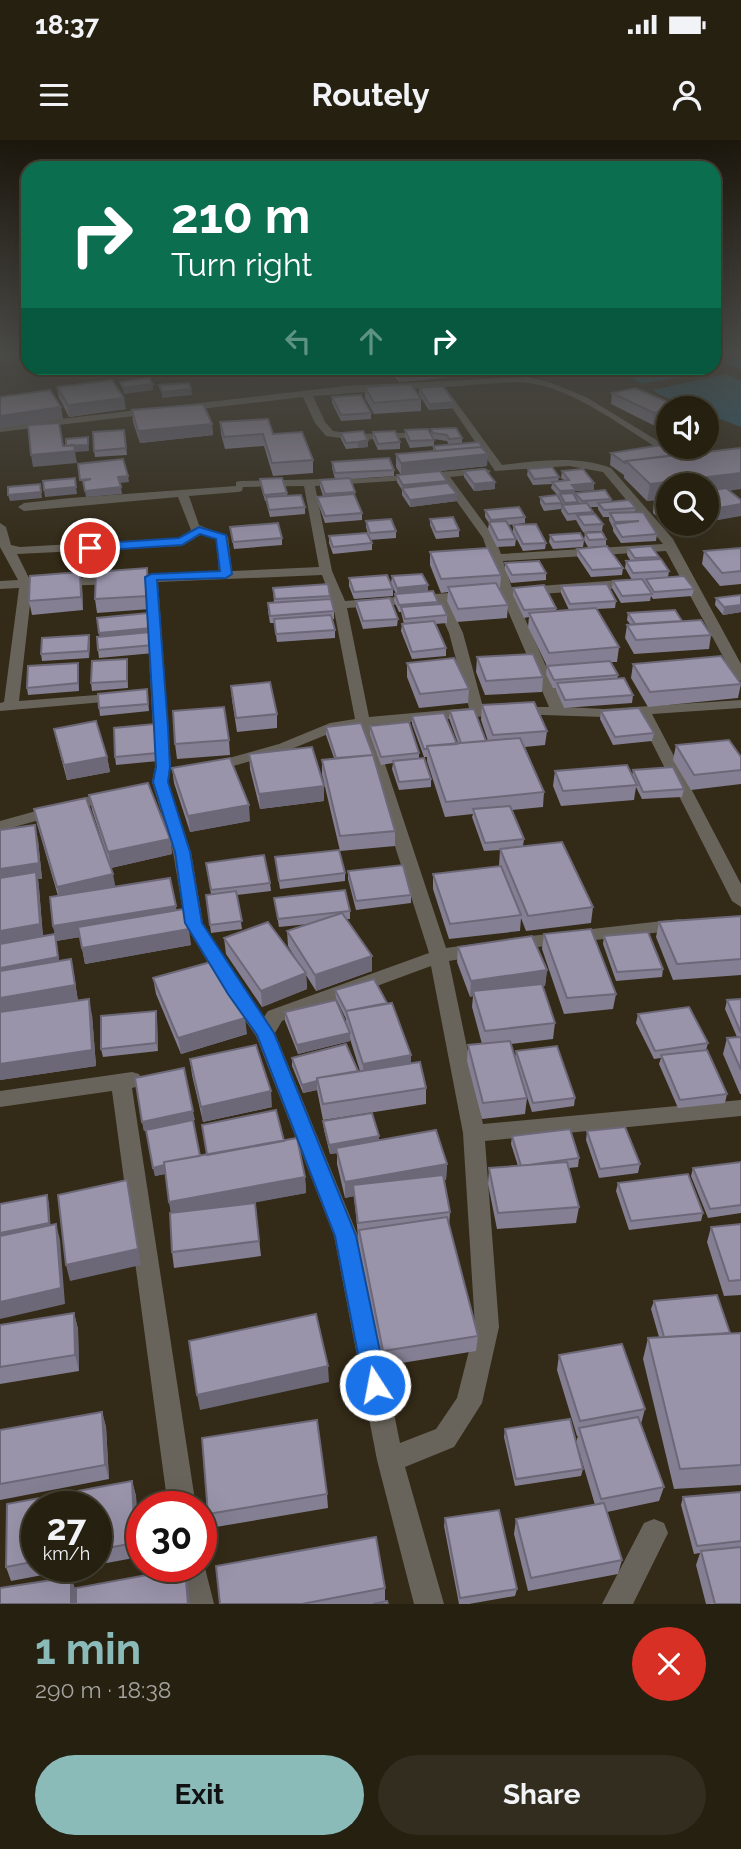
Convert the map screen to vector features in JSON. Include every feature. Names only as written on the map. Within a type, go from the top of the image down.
[{"type":"street","points":[[0,429],[59,422]]},
{"type":"street","points":[[320,422],[330,434],[354,437],[445,433]]},
{"type":"street","points":[[459,422],[464,432],[499,469]]},
{"type":"street","points":[[617,422],[656,444]]},
{"type":"street","points":[[24,507],[239,486],[443,475],[577,464],[600,467],[607,470],[667,539],[679,580],[741,677]]},
{"type":"street","points":[[443,475],[489,538],[506,592],[558,711]]},
{"type":"street","points":[[309,482],[326,571],[334,584],[340,605],[363,722],[439,956],[474,1133],[487,1327],[469,1403],[445,1438],[390,1460]]},
{"type":"street","points":[[183,492],[194,527],[222,537],[226,574]]},
{"type":"street","points":[[0,527],[6,547],[26,584],[6,706],[145,695]]},
{"type":"street","points":[[9,550],[38,551],[182,542],[199,530]]},
{"type":"street","points":[[495,558],[670,547]]},
{"type":"street","points":[[0,585],[326,571]]},
{"type":"street","points":[[0,826],[153,784],[163,767],[145,695],[151,577]]},
{"type":"street","points":[[340,605],[645,582]]},
{"type":"street","points":[[439,596],[456,633],[477,712]]},
{"type":"street","points":[[197,771],[284,747],[335,726],[363,722],[477,712],[643,711],[741,704]]},
{"type":"street","points":[[643,711],[741,901]]},
{"type":"street","points":[[153,784],[182,852],[194,923],[270,1044],[346,1236],[390,1460],[429,1604]]},
{"type":"street","points":[[249,1058],[270,1044],[275,1016],[439,956],[519,943],[699,923]]},
{"type":"street","points":[[0,1099],[147,1077]]},
{"type":"street","points":[[121,1081],[181,1491]]},
{"type":"street","points":[[474,1133],[741,1108]]},
{"type":"street","points":[[617,1604],[654,1533]]},
{"type":"street","points":[[195,1582],[199,1604]]},
{"type":"building","points":[[136,422],[212,424],[138,431]]},
{"type":"building","points":[[220,422],[269,422],[273,434],[302,432],[313,460],[272,463],[263,434],[224,437]]},
{"type":"building","points":[[59,423],[63,446],[74,445],[75,451],[31,455],[28,425]]},
{"type":"building","points":[[456,428],[462,438],[449,439],[447,435],[433,433],[431,429]]},
{"type":"building","points":[[428,429],[434,440],[410,441],[405,430]]},
{"type":"building","points":[[124,430],[126,448],[94,451],[93,432]]},
{"type":"building","points":[[363,431],[368,440],[358,442],[346,443],[341,433]]},
{"type":"building","points":[[395,431],[400,442],[378,444],[373,432]]},
{"type":"building","points":[[88,437],[88,445],[66,446],[66,439]]},
{"type":"building","points":[[479,442],[484,450],[481,447],[436,451],[433,446]]},
{"type":"building","points":[[656,446],[656,457],[625,463],[611,453]]},
{"type":"building","points":[[481,447],[488,454],[401,463],[396,454]]},
{"type":"building","points":[[741,449],[741,473],[719,476],[719,473],[656,473],[656,483],[650,484],[626,461],[656,458],[719,459],[719,450]]},
{"type":"building","points":[[389,458],[394,470],[335,473],[332,462]]},
{"type":"building","points":[[123,459],[128,476],[118,477],[121,487],[85,491],[83,481],[91,479],[80,480],[78,464]]},
{"type":"building","points":[[552,467],[559,477],[534,479],[528,469]]},
{"type":"building","points":[[485,469],[495,482],[474,484],[464,471]]},
{"type":"building","points":[[583,469],[594,483],[572,485],[576,490],[560,491],[552,482],[569,480],[562,471]]},
{"type":"building","points":[[440,471],[447,481],[403,485],[397,475]]},
{"type":"building","points":[[75,478],[76,487],[44,490],[43,481]]},
{"type":"building","points":[[282,478],[287,493],[264,495],[260,479]]},
{"type":"building","points":[[350,478],[355,492],[325,494],[320,480]]},
{"type":"building","points":[[448,483],[457,494],[410,500],[402,488]]},
{"type":"building","points":[[40,484],[41,492],[8,495],[8,487]]},
{"type":"building","points":[[726,488],[741,500],[741,504],[719,508],[719,489]]},
{"type":"building","points":[[605,490],[611,499],[582,501],[575,493]]},
{"type":"building","points":[[573,493],[578,502],[565,503],[560,494]]},
{"type":"building","points":[[354,494],[362,513],[325,516],[317,497]]},
{"type":"building","points":[[301,495],[305,507],[269,510],[266,497]]},
{"type":"building","points":[[557,495],[562,503],[545,504],[540,497]]},
{"type":"building","points":[[629,500],[636,508],[604,510],[598,503]]},
{"type":"building","points":[[587,503],[593,512],[568,514],[562,505]]},
{"type":"building","points":[[519,507],[525,517],[491,520],[485,510]]},
{"type":"building","points":[[643,512],[656,534],[622,537],[614,524],[639,521],[615,522],[610,513]]},
{"type":"building","points":[[595,514],[603,524],[584,525],[577,515]]},
{"type":"building","points":[[453,517],[459,530],[436,532],[430,519]]},
{"type":"building","points":[[391,519],[396,531],[370,533],[366,521]]},
{"type":"building","points":[[506,521],[516,539],[498,540],[489,522]]},
{"type":"building","points":[[278,523],[282,538],[233,542],[230,527]]},
{"type":"building","points":[[536,524],[546,543],[523,544],[513,525]]},
{"type":"building","points":[[602,532],[606,539],[589,540],[585,533]]},
{"type":"building","points":[[367,533],[372,543],[333,547],[329,536]]},
{"type":"building","points":[[580,533],[584,540],[554,542],[550,535]]},
{"type":"building","points":[[607,546],[623,568],[592,570],[577,549]]},
{"type":"building","points":[[651,546],[659,557],[635,558],[628,548]]},
{"type":"building","points":[[488,548],[501,575],[441,579],[430,552]]},
{"type":"building","points":[[741,548],[741,571],[722,573],[704,551]]},
{"type":"building","points":[[661,559],[669,571],[633,573],[626,561]]},
{"type":"building","points":[[539,561],[546,573],[512,575],[505,563]]},
{"type":"building","points":[[147,568],[148,596],[95,599],[96,572]]},
{"type":"building","points":[[80,572],[81,597],[29,601],[30,576]]},
{"type":"building","points":[[422,574],[428,585],[397,588],[392,576]]},
{"type":"building","points":[[387,575],[393,589],[354,592],[349,578]]},
{"type":"building","points":[[684,576],[694,589],[654,592],[646,579]]},
{"type":"building","points":[[642,579],[652,594],[622,596],[613,581]]},
{"type":"building","points":[[496,583],[508,605],[458,609],[448,587]]},
{"type":"building","points":[[328,584],[330,596],[275,599],[273,588]]},
{"type":"building","points":[[607,584],[616,601],[570,604],[561,586]]},
{"type":"building","points":[[544,585],[556,608],[524,610],[513,588]]},
{"type":"building","points":[[433,591],[438,602],[399,605],[395,594]]},
{"type":"building","points":[[741,595],[741,605],[724,607],[716,598]]},
{"type":"building","points":[[390,598],[398,619],[363,621],[356,601]]},
{"type":"building","points":[[331,599],[334,611],[270,616],[268,603]]},
{"type":"building","points":[[442,604],[447,615],[405,619],[401,607]]},
{"type":"building","points":[[596,608],[619,647],[549,653],[529,613]]},
{"type":"building","points":[[675,610],[682,621],[635,624],[628,613]]},
{"type":"building","points":[[148,613],[151,628],[99,633],[97,618]]},
{"type":"building","points":[[331,615],[335,630],[276,634],[274,619]]},
{"type":"building","points":[[701,620],[711,635],[636,640],[627,625]]},
{"type":"building","points":[[434,621],[446,648],[412,652],[402,624]]},
{"type":"building","points":[[151,632],[153,645],[98,650],[97,637]]},
{"type":"building","points":[[89,635],[88,651],[41,654],[42,638]]},
{"type":"building","points":[[533,654],[543,677],[486,681],[477,657]]},
{"type":"building","points":[[721,656],[741,684],[650,692],[633,664]]},
{"type":"building","points":[[454,658],[469,689],[420,694],[407,663]]},
{"type":"building","points":[[127,659],[127,681],[91,683],[92,661]]},
{"type":"building","points":[[610,661],[618,675],[554,680],[547,666]]},
{"type":"building","points":[[78,663],[78,683],[27,688],[28,666]]},
{"type":"building","points":[[624,678],[633,695],[565,700],[557,683]]},
{"type":"building","points":[[270,682],[277,714],[236,718],[231,686]]},
{"type":"building","points":[[147,689],[148,704],[99,708],[98,694]]},
{"type":"building","points":[[534,702],[547,731],[493,735],[482,705]]},
{"type":"building","points":[[224,707],[229,740],[175,744],[173,711]]},
{"type":"building","points":[[639,708],[654,733],[615,737],[601,711]]},
{"type":"building","points":[[474,709],[486,741],[461,743],[450,711]]},
{"type":"building","points":[[444,713],[457,744],[427,746],[427,749],[424,749],[412,716]]},
{"type":"building","points":[[96,721],[107,757],[64,765],[54,729]]},
{"type":"building","points":[[409,722],[419,753],[381,757],[370,726]]},
{"type":"building","points":[[361,723],[373,755],[336,758],[326,727]]},
{"type":"building","points":[[154,724],[157,753],[115,757],[114,728]]},
{"type":"building","points":[[520,738],[544,792],[446,802],[427,746]]},
{"type":"building","points":[[729,740],[741,757],[741,770],[694,775],[676,745]]},
{"type":"building","points":[[312,747],[324,786],[259,794],[249,754]]},
{"type":"building","points":[[373,755],[395,831],[340,836],[322,760]]},
{"type":"building","points":[[230,758],[249,805],[188,816],[172,768]]},
{"type":"building","points":[[424,758],[431,779],[399,782],[393,761]]},
{"type":"building","points":[[627,765],[637,785],[563,791],[555,771]]},
{"type":"building","points":[[673,767],[684,789],[643,792],[633,770]]},
{"type":"building","points":[[148,783],[170,839],[108,852],[89,795]]},
{"type":"building","points":[[86,798],[113,874],[57,887],[34,809]]},
{"type":"building","points":[[510,806],[524,839],[485,843],[473,809]]},
{"type":"building","points":[[35,825],[39,863],[0,869],[0,830]]},
{"type":"building","points":[[562,842],[593,907],[528,916],[500,849]]},
{"type":"building","points":[[339,850],[345,873],[279,881],[275,857]]},
{"type":"building","points":[[264,855],[270,883],[211,890],[206,863]]},
{"type":"building","points":[[403,865],[411,895],[356,901],[348,871]]},
{"type":"building","points":[[501,866],[521,915],[450,924],[433,874]]},
{"type":"building","points":[[36,872],[40,924],[0,931],[0,878]]},
{"type":"building","points":[[170,878],[176,906],[53,926],[50,897]]},
{"type":"building","points":[[345,890],[350,911],[278,919],[274,898]]},
{"type":"building","points":[[236,891],[242,921],[210,925],[206,895]]},
{"type":"building","points":[[184,909],[189,929],[82,948],[78,927]]},
{"type":"building","points":[[342,913],[372,956],[315,975],[287,931]]},
{"type":"building","points":[[741,916],[741,959],[677,964],[659,922]]},
{"type":"building","points":[[268,922],[306,973],[261,991],[224,938]]},
{"type":"building","points":[[591,929],[616,994],[567,998],[544,934]]},
{"type":"building","points":[[648,932],[663,969],[617,972],[604,936]]},
{"type":"building","points":[[55,934],[58,957],[0,968],[0,944]]},
{"type":"building","points":[[532,936],[547,970],[471,981],[458,947]]},
{"type":"building","points":[[71,959],[75,985],[0,998],[0,971]]},
{"type":"building","points":[[218,960],[245,1018],[178,1038],[153,978]]},
{"type":"building","points":[[374,979],[387,1003],[346,1011],[335,990]]},
{"type":"building","points":[[542,984],[555,1023],[485,1031],[473,991]]},
{"type":"building","points":[[89,999],[92,1050],[0,1064],[0,1012]]},
{"type":"building","points":[[741,999],[741,1033],[727,1000]]},
{"type":"building","points":[[336,1000],[350,1033],[297,1045],[285,1012]]},
{"type":"building","points":[[392,1003],[411,1055],[363,1064],[346,1011]]},
{"type":"building","points":[[689,1007],[708,1043],[655,1051],[638,1014]]},
{"type":"building","points":[[156,1011],[156,1043],[101,1049],[101,1016]]},
{"type":"building","points":[[741,1037],[741,1070],[727,1038]]},
{"type":"building","points":[[510,1041],[527,1098],[483,1103],[468,1045]]},
{"type":"building","points":[[346,1044],[358,1071],[317,1078],[317,1081],[302,1085],[292,1058]]},
{"type":"building","points":[[256,1045],[271,1091],[201,1107],[190,1059]]},
{"type":"building","points":[[557,1046],[575,1098],[533,1103],[516,1051]]},
{"type":"building","points":[[707,1050],[727,1094],[680,1100],[661,1055]]},
{"type":"building","points":[[420,1062],[426,1088],[323,1104],[317,1078]]},
{"type":"building","points":[[184,1068],[193,1111],[142,1122],[135,1078]]},
{"type":"building","points":[[276,1110],[284,1141],[207,1155],[202,1125]]},
{"type":"building","points":[[372,1113],[379,1136],[329,1145],[323,1121]]},
{"type":"building","points":[[193,1120],[200,1156],[164,1162],[164,1165],[153,1168],[146,1130]]},
{"type":"building","points":[[625,1127],[640,1164],[600,1169],[587,1131]]},
{"type":"building","points":[[570,1129],[579,1158],[521,1166],[512,1136]]},
{"type":"building","points":[[436,1130],[447,1164],[345,1182],[336,1148]]},
{"type":"building","points":[[297,1138],[305,1177],[169,1202],[164,1162]]},
{"type":"building","points":[[567,1162],[579,1207],[498,1213],[489,1168]]},
{"type":"building","points":[[741,1162],[741,1205],[710,1209],[693,1168]]},
{"type":"building","points":[[688,1174],[703,1213],[631,1221],[618,1183]]},
{"type":"building","points":[[443,1175],[450,1212],[358,1223],[353,1185]]},
{"type":"building","points":[[127,1180],[138,1249],[66,1265],[58,1195]]},
{"type":"building","points":[[47,1195],[49,1223],[0,1233],[0,1204]]},
{"type":"building","points":[[255,1203],[259,1241],[172,1252],[170,1213]]},
{"type":"building","points":[[447,1217],[478,1336],[383,1351],[359,1230]]},
{"type":"building","points":[[56,1224],[61,1288],[0,1302],[0,1236]]},
{"type":"building","points":[[741,1224],[741,1280],[729,1281],[711,1227]]},
{"type":"building","points":[[717,1295],[730,1333],[664,1337],[654,1301]]},
{"type":"building","points":[[74,1313],[75,1355],[0,1367],[0,1325]]},
{"type":"building","points":[[316,1314],[328,1366],[197,1395],[189,1341]]},
{"type":"building","points":[[741,1333],[741,1465],[680,1469],[648,1338]]},
{"type":"building","points":[[622,1344],[645,1409],[580,1421],[559,1355]]},
{"type":"building","points":[[102,1412],[105,1465],[0,1484],[0,1430]]},
{"type":"building","points":[[638,1417],[664,1487],[601,1499],[579,1428]]},
{"type":"building","points":[[570,1419],[583,1469],[516,1479],[505,1429]]},
{"type":"building","points":[[317,1420],[327,1494],[217,1512],[217,1491],[206,1491],[202,1438]]},
{"type":"building","points":[[132,1481],[132,1491],[126,1491],[126,1545],[112,1547],[112,1491],[78,1491]]},
{"type":"building","points":[[741,1492],[741,1541],[697,1546],[683,1497]]},
{"type":"building","points":[[21,1501],[21,1564],[6,1567],[7,1504]]},
{"type":"building","points":[[604,1503],[622,1560],[531,1578],[516,1519]]},
{"type":"building","points":[[499,1510],[517,1589],[460,1598],[445,1518]]},
{"type":"building","points":[[376,1537],[385,1588],[302,1604],[220,1604],[217,1566]]},
{"type":"building","points":[[741,1547],[741,1604],[715,1604],[701,1551]]},
{"type":"building","points":[[126,1579],[126,1582],[186,1582],[188,1604],[76,1604],[76,1588]]},
{"type":"building","points":[[39,1582],[71,1582],[71,1604],[0,1604],[0,1588]]},
{"type":"route","points":[[90,548],[182,542],[199,530],[222,537],[226,574],[151,577],[163,767],[160,782],[182,852],[194,923],[234,989],[265,1033],[346,1236],[375,1385]]}]
